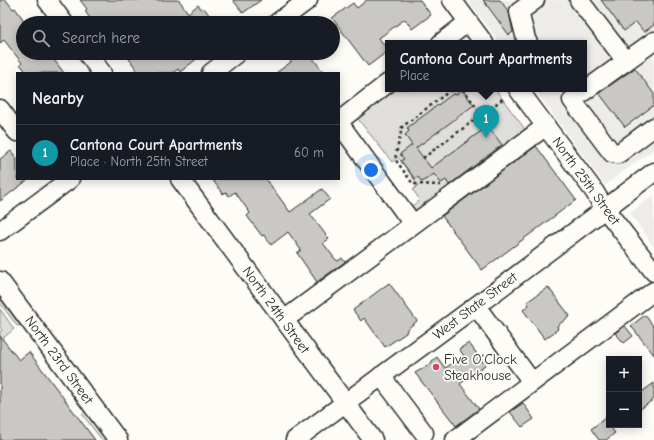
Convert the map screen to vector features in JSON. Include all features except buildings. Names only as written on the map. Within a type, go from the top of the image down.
[{"type":"street","points":[[47,0],[59,16]]},
{"type":"street","points":[[286,16],[308,0]]},
{"type":"street","points":[[452,0],[482,40]]},
{"type":"street","points":[[526,40],[519,12],[535,0]]},
{"type":"street","points":[[579,0],[626,61]]},
{"type":"street","points":[[445,40],[468,22]]},
{"type":"street","points":[[587,84],[626,61],[654,41]]},
{"type":"street","points":[[92,60],[101,72]]},
{"type":"street","points":[[212,72],[228,60]]},
{"type":"street","points":[[340,121],[385,86]]},
{"type":"street","name":"North 25th Street","points":[[511,94],[546,126],[594,191],[605,209],[654,272]]},
{"type":"street","points":[[568,95],[612,153],[618,154],[654,127]]},
{"type":"street","points":[[0,109],[16,131]]},
{"type":"street","points":[[340,123],[413,224]]},
{"type":"street","points":[[284,320],[546,126]]},
{"type":"street","name":"West State Street","points":[[295,440],[654,172]]},
{"type":"street","name":"North 24th Street","points":[[181,180],[373,440]]},
{"type":"street","points":[[0,231],[60,182]]},
{"type":"street","name":"North 23rd Street","points":[[0,281],[118,440]]},
{"type":"street","points":[[455,440],[477,434],[532,382],[654,291]]},
{"type":"street","points":[[476,306],[532,382]]},
{"type":"street","points":[[381,376],[424,433]]},
{"type":"path","points":[[448,92],[402,127],[395,159],[413,184],[450,185],[455,193]]},
{"type":"path","points":[[465,92],[482,115]]},
{"type":"path","points":[[423,158],[511,94]]},
{"type":"shaded area","points":[[468,0],[654,0],[654,149],[605,185],[536,92],[587,92],[587,40],[498,40]]},
{"type":"shaded area","points":[[385,91],[497,92],[527,132],[416,211],[412,206],[420,200],[413,190],[418,185],[398,157],[392,162],[354,114]]},
{"type":"shaded area","points":[[654,195],[654,247],[630,213]]},
{"type":"shaded area","points":[[0,298],[20,325],[17,326],[0,303]]},
{"type":"shaded area","points":[[0,309],[14,329],[2,339],[0,336],[0,332],[2,330],[0,327]]},
{"type":"shaded area","points":[[85,411],[106,440],[102,440],[82,414]]},
{"type":"place","name":"Cantona Court Apartments","points":[[486,138]]},
{"type":"place","name":"Five O'Clock Steakhouse","points":[[436,367]]}]
